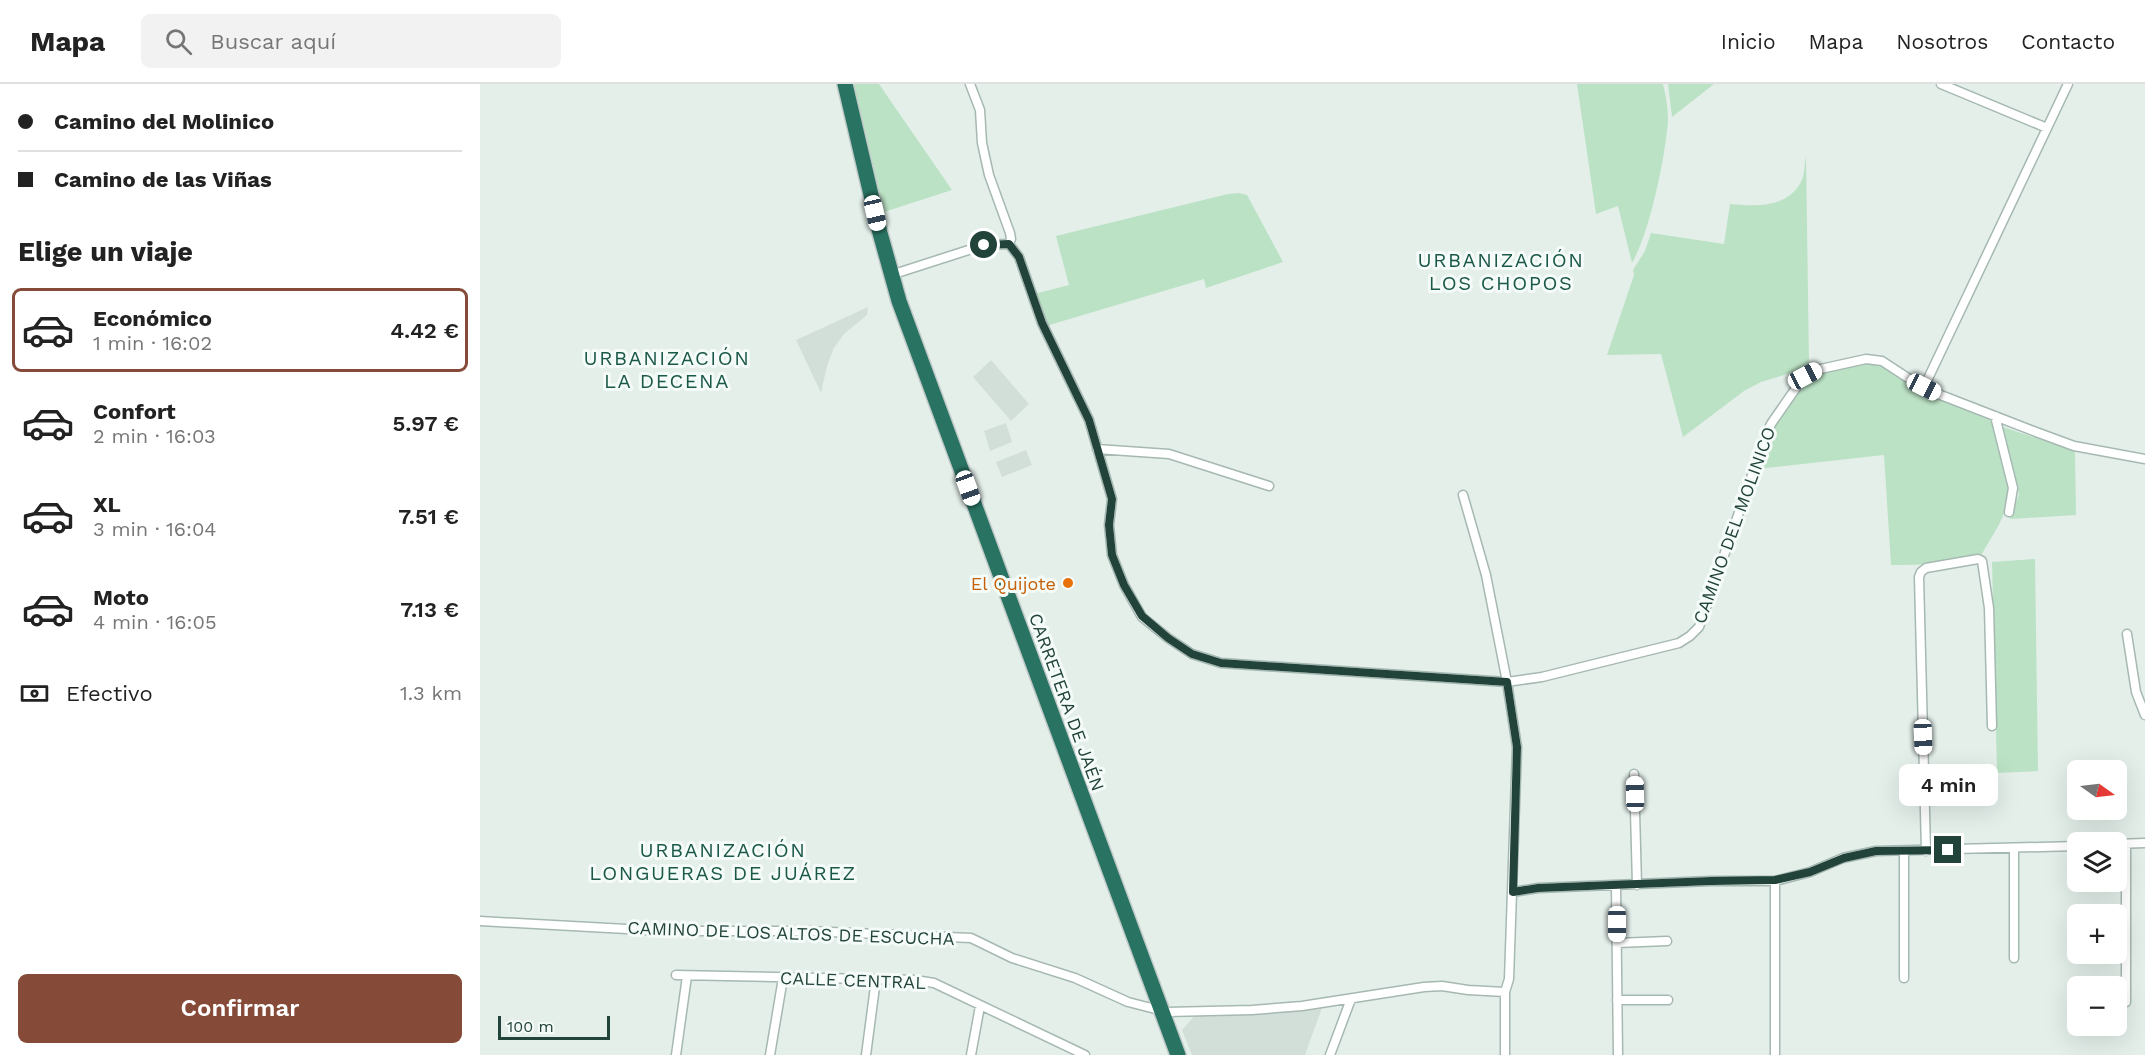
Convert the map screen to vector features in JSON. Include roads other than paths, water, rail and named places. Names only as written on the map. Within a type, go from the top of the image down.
[{"type":"highway","name":"CARRETERA DE JAÉN","points":[[845,84],[891,275],[1178,1055]]},
{"type":"street","name":"CAMINO DEL MOLINICO","points":[[970,84],[980,110],[981,143],[989,175],[1010,233],[1009,244],[1019,257],[1042,323],[1089,420],[1112,499],[1109,525],[1112,555],[1124,585],[1142,616],[1192,654],[1221,663],[1507,682],[1554,674],[1679,643],[1699,627],[1766,435],[1805,376],[1816,370],[1834,366],[1874,359],[1889,364],[1924,387],[2074,446],[2145,459]]},
{"type":"street","points":[[1941,84],[2047,128]]},
{"type":"street","points":[[1924,387],[2068,84]]},
{"type":"street","points":[[891,275],[984,245],[1009,244]]},
{"type":"street","points":[[1995,416],[2013,488],[2009,512]]},
{"type":"street","points":[[1097,449],[1169,454],[1269,486]]},
{"type":"street","points":[[1463,495],[1486,575],[1517,747],[1509,979],[1505,992],[1505,1055]]},
{"type":"street","points":[[1926,851],[1919,578],[1921,572],[1926,568],[1978,559],[1982,561],[1989,608],[1992,726]]},
{"type":"street","points":[[2127,634],[2136,692],[2145,715]]},
{"type":"street","points":[[1634,774],[1636,885]]},
{"type":"street","points":[[2127,844],[2145,843]]},
{"type":"street","points":[[1513,892],[1538,888],[1775,880],[1810,872],[1844,858],[1876,851],[2067,847]]},
{"type":"street","points":[[2014,849],[2014,958]]},
{"type":"street","points":[[1904,852],[1904,978]]},
{"type":"street","points":[[1775,880],[1775,1055]]},
{"type":"street","points":[[1616,885],[1617,1055]]},
{"type":"street","points":[[2123,892],[2125,976]]},
{"type":"street","name":"CAMINO DE LOS ALTOS DE ESCUCHA","points":[[480,921],[663,931],[807,931],[971,938],[1012,958],[1075,978],[1128,1002],[1161,1011],[1252,1010],[1302,1006],[1442,986],[1505,992]]},
{"type":"street","points":[[1617,943],[1667,941]]},
{"type":"street","name":"CALLE CENTRAL","points":[[676,975],[915,980],[934,983],[1067,1051],[1085,1055]]},
{"type":"street","points":[[676,1055],[687,976]]},
{"type":"street","points":[[770,1055],[783,978]]},
{"type":"street","points":[[866,1055],[876,979]]},
{"type":"street","points":[[1330,1055],[1350,999]]},
{"type":"street","points":[[1617,1000],[1668,999]]},
{"type":"street","points":[[971,1055],[980,1006]]},
{"type":"place","name":"El Quijote","points":[[1068,583]]},
{"type":"district","name":"URBANIZACIÓN LOS CHOPOS","points":[[1501,272]]},
{"type":"district","name":"URBANIZACIÓN LA DECENA","points":[[667,370]]},
{"type":"district","name":"URBANIZACIÓN LONGUERAS DE JUÁREZ","points":[[723,862]]}]
